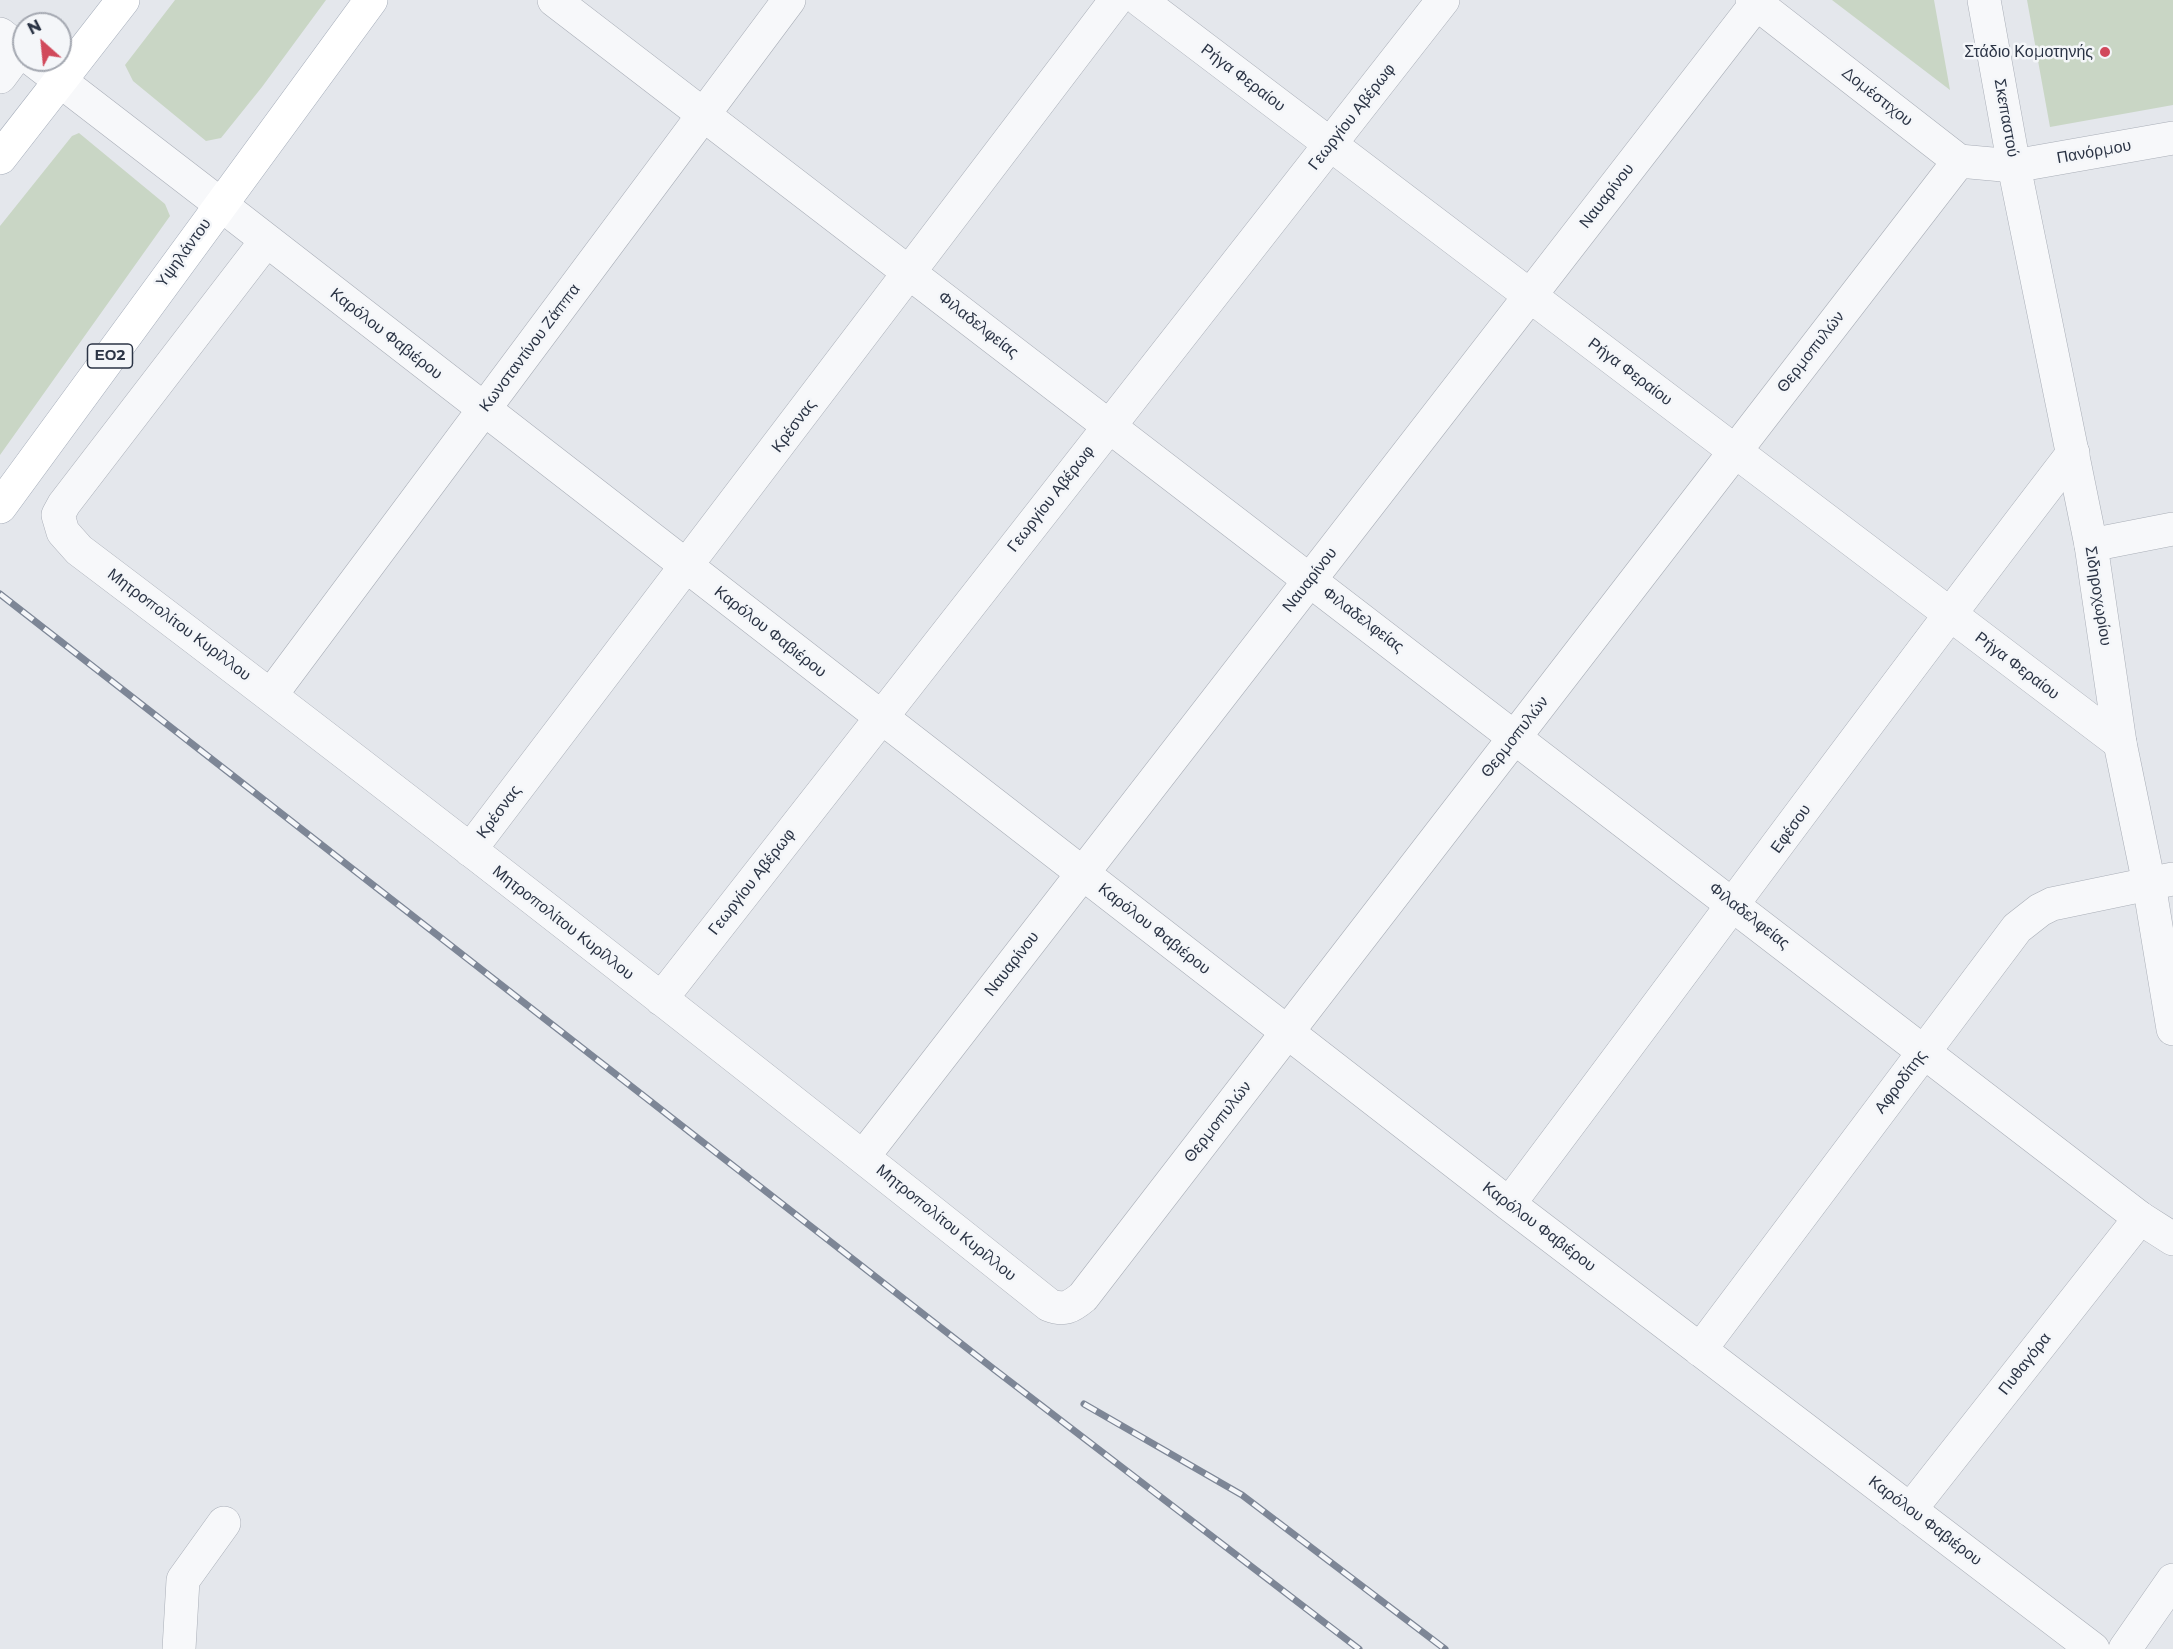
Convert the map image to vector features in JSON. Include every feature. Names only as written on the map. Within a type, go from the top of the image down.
[{"type":"main road","points":[[0,158],[123,0]]},
{"type":"main road","name":"Υψηλάντου","points":[[0,507],[219,204],[371,0]]},
{"type":"street","name":"Φιλαδελφείας","points":[[554,0],[2140,1218],[2173,1239]]},
{"type":"street","name":"Κωνσταντίνου Ζάππα","points":[[271,695],[789,0]]},
{"type":"street","name":"Κρέσνας","points":[[470,850],[1116,0]]},
{"type":"street","name":"Ρήγα Φεραίου","points":[[1140,0],[2120,744]]},
{"type":"street","name":"Γεωργίου Αβέρωφ","points":[[661,999],[1443,0]]},
{"type":"street","name":"Σκεπαστού","points":[[1984,0],[2014,166]]},
{"type":"street","name":"Δομέστιχου","points":[[1754,2],[1959,161]]},
{"type":"street","name":"Ναυαρίνου","points":[[863,1157],[1530,296],[1754,2]]},
{"type":"street","points":[[0,77],[12,59]]},
{"type":"street","name":"Καρόλου Φαβιέρου","points":[[48,72],[1509,1204],[2093,1649]]},
{"type":"street","name":"Πανόρμου","points":[[2014,166],[2173,138]]},
{"type":"street","points":[[1959,161],[2014,166]]},
{"type":"street","name":"Θερμοπυλών","points":[[1066,1309],[1083,1297],[1959,161]]},
{"type":"street","name":"Σιδηροχωρίου","points":[[2014,166],[2091,545],[2120,744],[2161,881],[2173,1029]]},
{"type":"street","name":"Μητροπολίτου Κυρίλλου","points":[[266,241],[64,504],[58,515],[63,532],[80,550],[470,850],[1049,1305],[1058,1309],[1066,1309]]},
{"type":"street","name":"Εφέσου","points":[[1509,1204],[1949,614],[2073,453]]},
{"type":"street","points":[[2091,545],[2173,529]]},
{"type":"street","name":"Αφροδίτης","points":[[1700,1350],[2013,933],[2040,910],[2058,902],[2161,881]]},
{"type":"street","name":"Πυθαγόρα","points":[[1911,1510],[2140,1218]]},
{"type":"street","points":[[179,1649],[183,1580],[224,1522]]},
{"type":"street","points":[[2126,1649],[2173,1580]]},
{"type":"green space","points":[[175,0],[326,0],[221,138],[206,141],[133,81],[125,65]]},
{"type":"green space","points":[[1832,0],[1934,0],[1950,90]]},
{"type":"green space","name":"Στάδιο Κομοτηνής","points":[[2027,0],[2173,0],[2173,105],[2050,127]]},
{"type":"green space","points":[[79,133],[165,204],[170,216],[0,455],[0,226],[72,136]]},
{"type":"railway","points":[[0,594],[995,1370],[1359,1649]]},
{"type":"railway","points":[[1084,1404],[1242,1495],[1445,1649]]},
{"type":"place","name":"Στάδιο Κομοτηνής","points":[[2105,52]]}]
